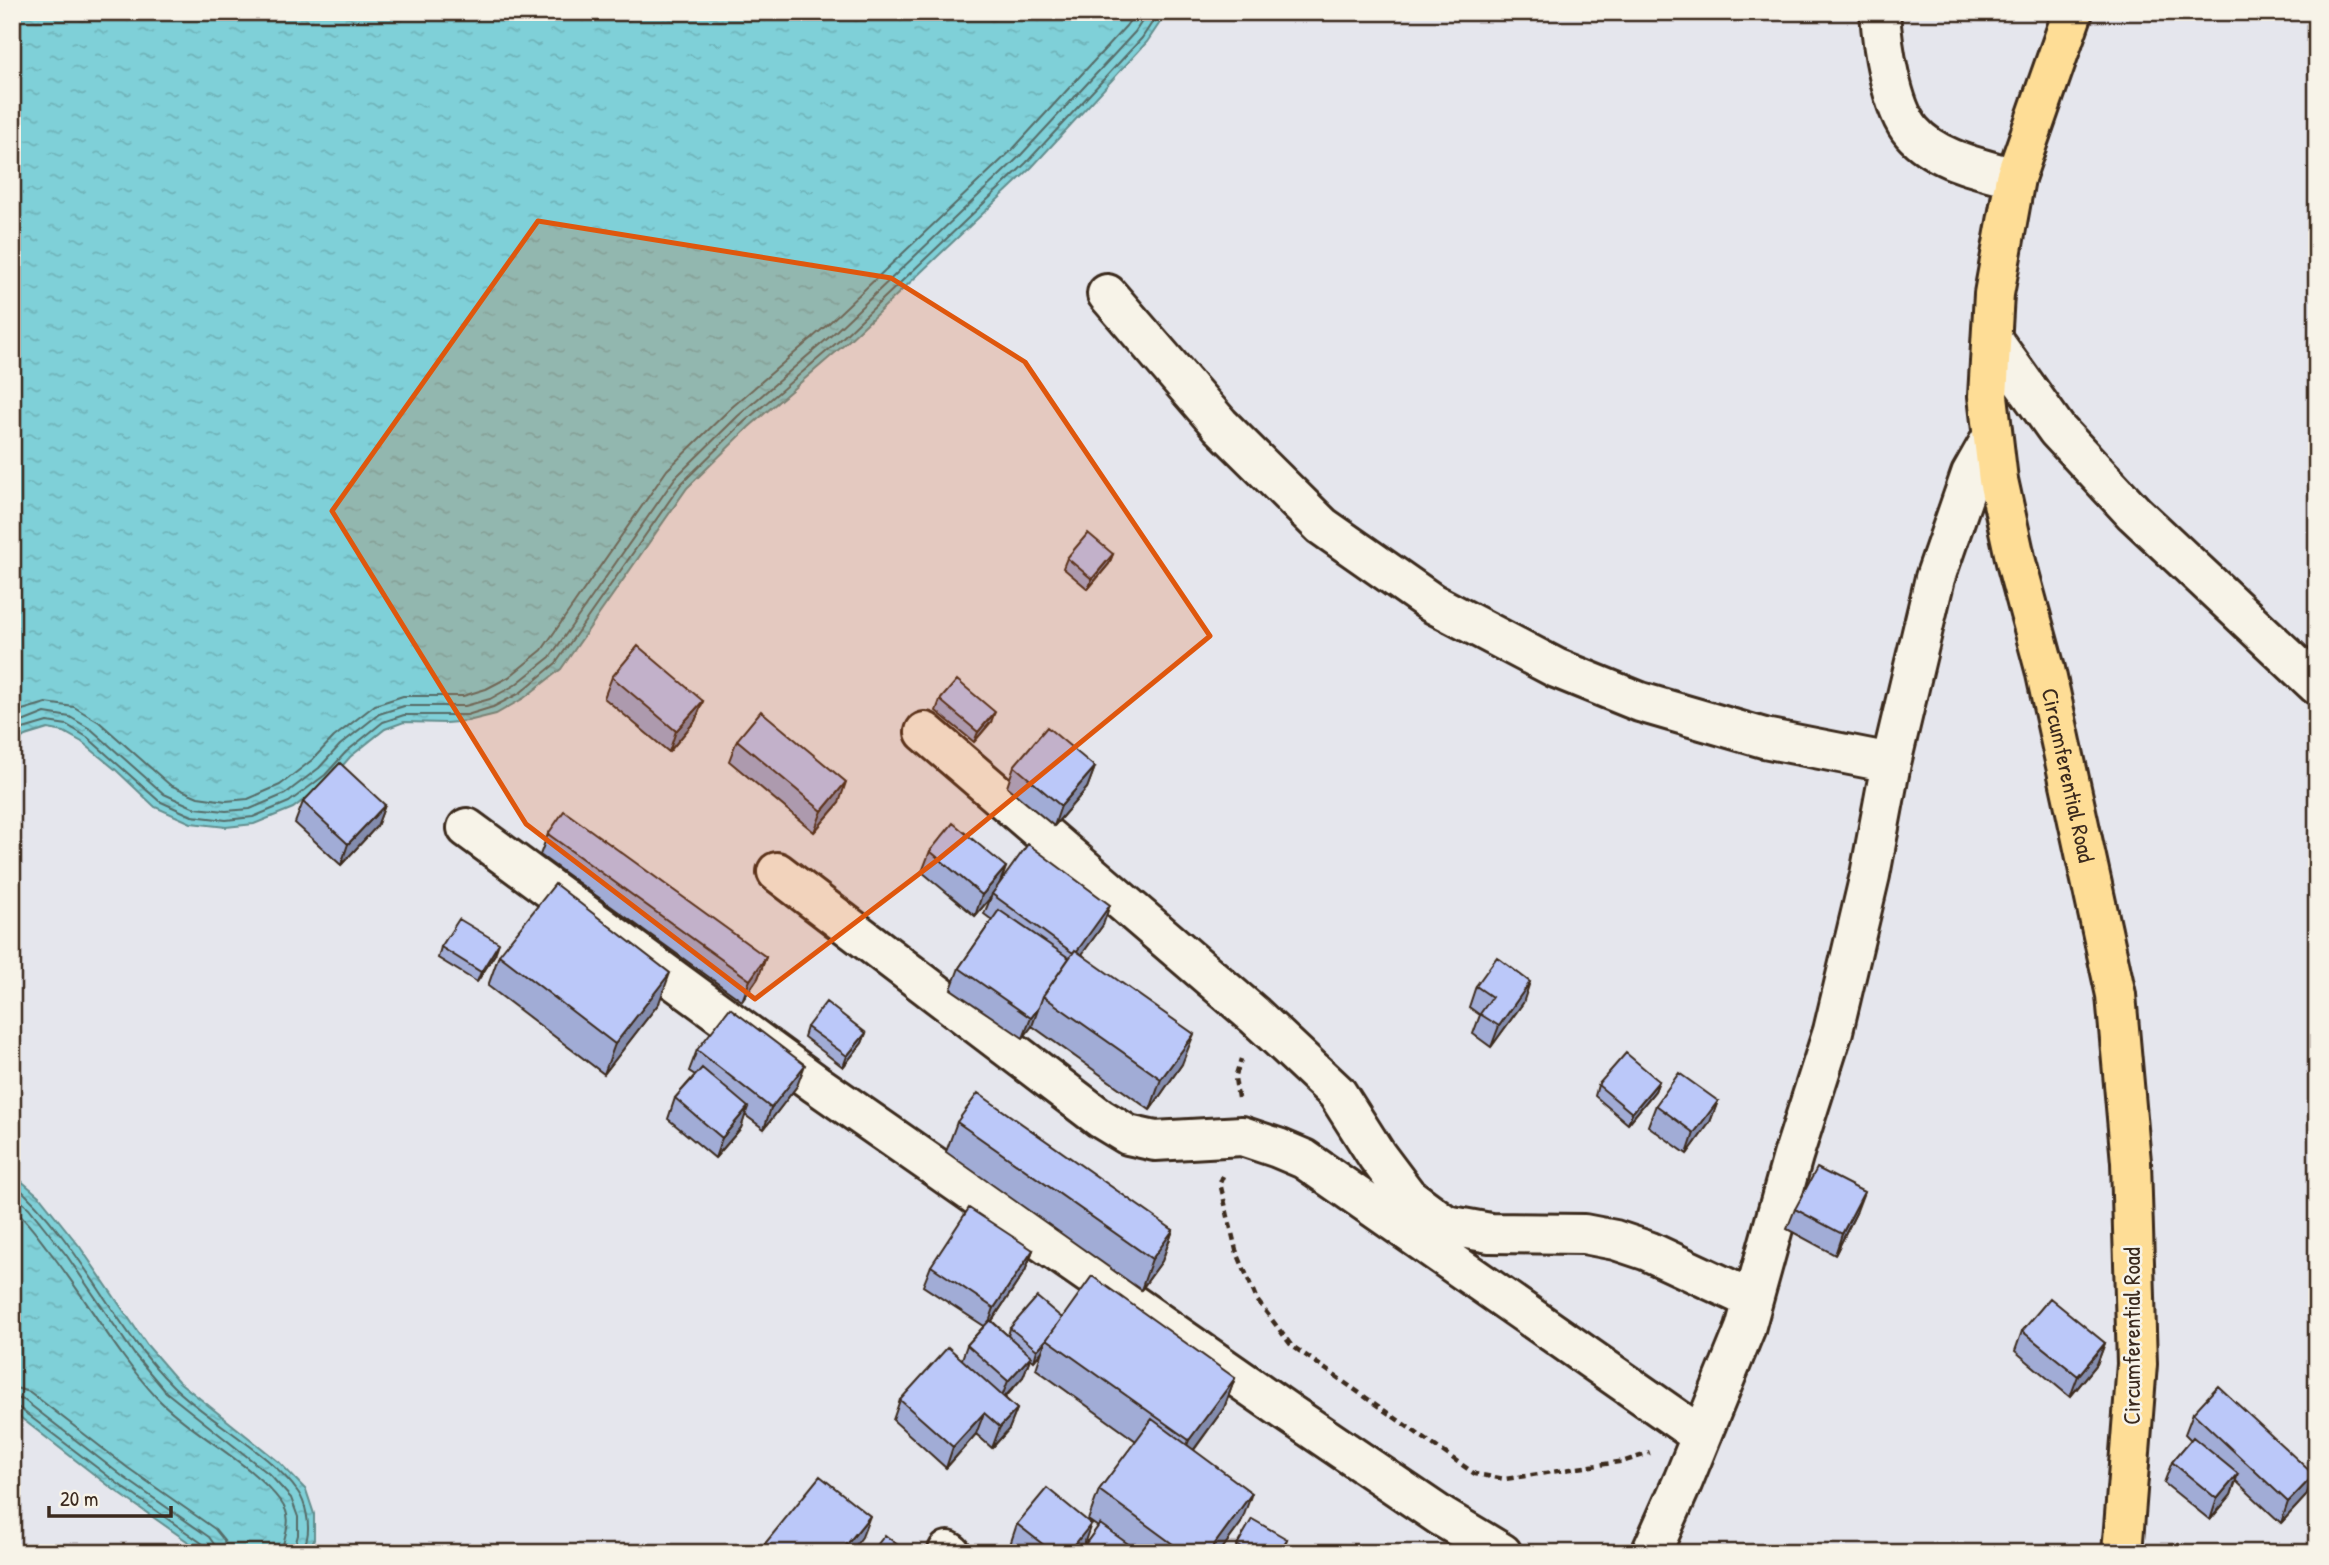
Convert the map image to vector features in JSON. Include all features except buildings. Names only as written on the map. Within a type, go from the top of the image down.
[{"type":"main road","name":"Circumferential Road","points":[[2073,12],[2015,177],[1994,294],[1988,396],[1998,480],[2045,669],[2116,995],[2131,1162],[2137,1364],[2122,1553]]},
{"type":"street","points":[[1881,12],[1888,71],[1899,108],[1910,131],[1927,145],[1948,156],[2015,177]]},
{"type":"street","points":[[1107,294],[1220,425],[1322,526],[1432,603],[1556,668],[1640,702],[1764,738],[1891,764]]},
{"type":"street","points":[[1992,339],[2057,430],[2134,513],[2317,685]]},
{"type":"street","points":[[1651,1553],[1745,1329],[1793,1156],[1833,1031],[1935,578],[1971,474],[1992,437]]},
{"type":"street","points":[[925,732],[1254,1015],[1337,1093],[1377,1156],[1407,1196],[1446,1225],[1490,1233],[1584,1234],[1615,1240],[1648,1251],[1753,1300]]},
{"type":"street","points":[[467,828],[816,1084],[1287,1412],[1442,1517],[1502,1553]]},
{"type":"street","points":[[777,872],[1100,1118],[1128,1135],[1155,1141],[1242,1136],[1278,1147],[1304,1159],[1701,1436]]},
{"type":"path","points":[[1254,1015],[1235,1078],[1242,1136],[1220,1183],[1236,1251],[1257,1300],[1291,1345],[1475,1474],[1505,1479],[1625,1461],[1701,1436]]},
{"type":"highlighted area","points":[[538,221],[891,278],[1025,362],[1210,636],[940,858],[755,999],[526,824],[332,511]]},
{"type":"water","points":[[12,12],[1167,12],[1147,42],[1032,167],[844,345],[749,427],[687,488],[561,669],[524,698],[496,714],[446,723],[404,722],[385,729],[350,757],[330,780],[293,808],[254,824],[226,827],[191,823],[155,807],[116,770],[82,742],[64,732],[48,729],[25,736],[12,745]]},
{"type":"water","points":[[12,1173],[40,1197],[80,1247],[147,1345],[178,1381],[279,1462],[306,1490],[314,1514],[314,1540],[307,1553],[204,1553],[113,1489],[12,1411]]}]
